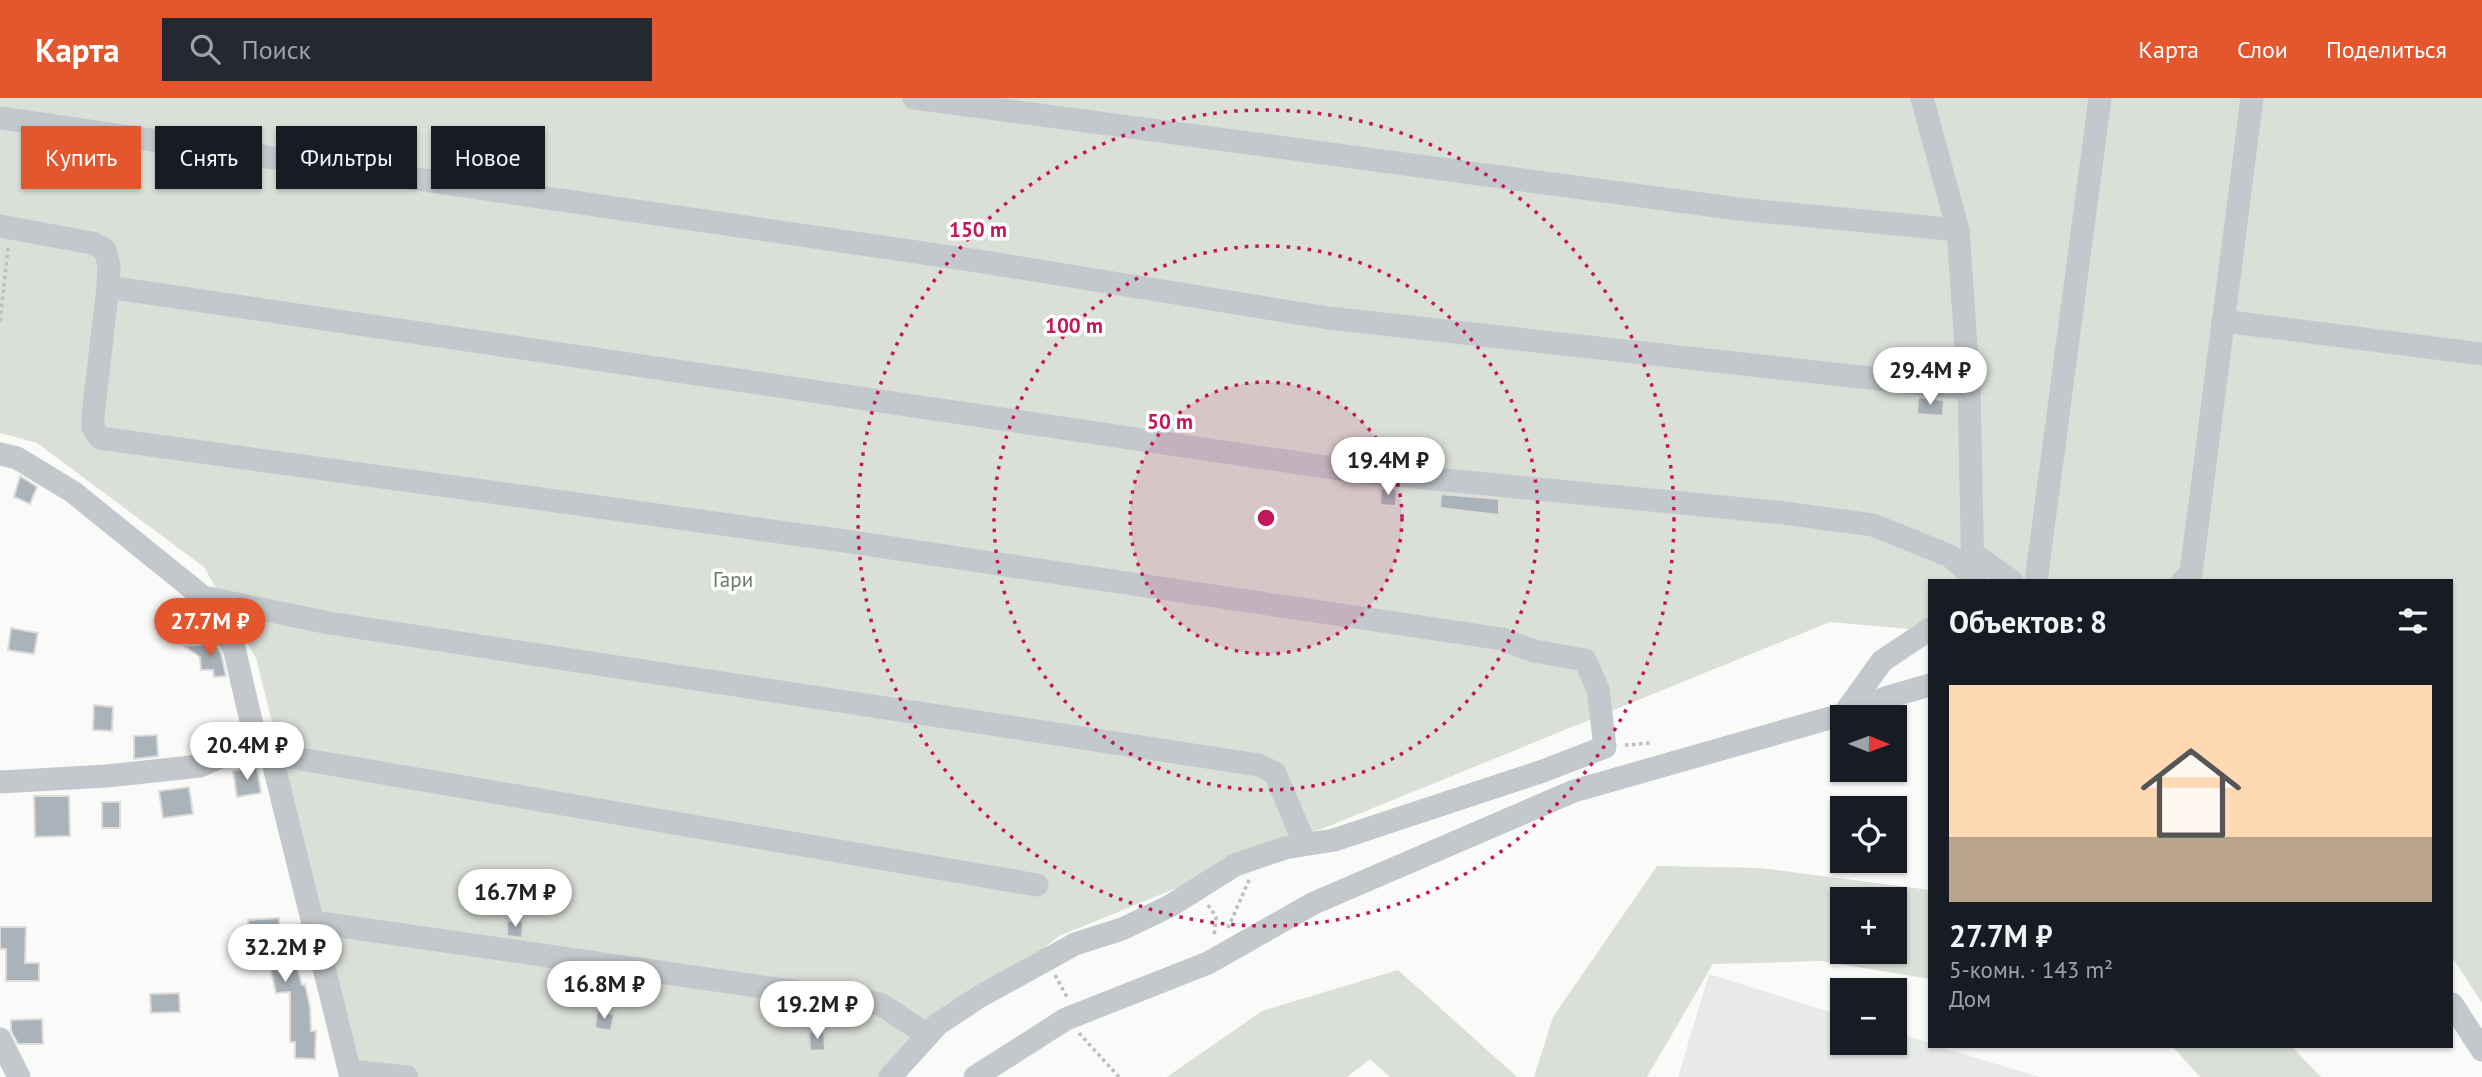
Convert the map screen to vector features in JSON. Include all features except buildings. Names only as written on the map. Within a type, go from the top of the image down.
[{"type":"street","points":[[0,108],[5,98]]},
{"type":"street","points":[[914,98],[1738,209],[1958,230]]},
{"type":"street","points":[[1922,98],[1958,230],[1969,388],[1974,579]]},
{"type":"street","points":[[2036,579],[2100,98]]},
{"type":"street","points":[[2185,579],[2191,573],[2252,98]]},
{"type":"street","points":[[0,118],[978,261],[1328,318],[1969,388]]},
{"type":"street","points":[[5,227],[92,243],[105,250],[109,265],[108,287],[93,415],[93,428],[100,438],[845,541],[1502,639],[1534,650],[1585,660],[1598,689],[1605,747],[1543,771],[1334,841],[1285,848],[1235,865],[1183,898],[1122,929],[1075,944],[979,997],[938,1024],[890,1077]]},
{"type":"street","points":[[108,287],[1353,471],[1784,513],[1873,525],[1950,556],[1974,579]]},
{"type":"street","points":[[2224,321],[2482,354]]},
{"type":"street","points":[[0,454],[17,458],[73,492],[203,597],[233,648],[313,922],[350,1074],[407,1077]]},
{"type":"street","points":[[1974,554],[2009,579]]},
{"type":"street","points":[[203,597],[330,623],[1259,765],[1275,774],[1303,840]]},
{"type":"street","points":[[1850,705],[1882,661],[1928,630]]},
{"type":"street","points":[[1866,705],[1928,686]]},
{"type":"street","points":[[975,1077],[1072,1017],[1213,960],[1314,903],[1574,791],[1830,718]]},
{"type":"street","points":[[0,782],[107,776],[200,766],[263,748],[1037,884]]},
{"type":"street","points":[[313,922],[880,1004],[928,1035]]},
{"type":"street","points":[[2453,1005],[2480,1043]]},
{"type":"street","points":[[0,1040],[19,1077]]},
{"type":"path","points":[[0,321],[5,227]]},
{"type":"path","points":[[1605,747],[1650,743]]},
{"type":"path","points":[[1213,960],[1260,856]]},
{"type":"path","points":[[1183,898],[1205,899],[1216,917],[1213,960]]},
{"type":"path","points":[[1047,961],[1072,1017],[1119,1077]]},
{"type":"shaded area","points":[[1709,974],[1830,1012],[1830,1055],[1907,1055],[1907,1036],[1928,1042],[1928,1048],[1944,1048],[2039,1077],[1678,1077]]},
{"type":"green space","name":"Гари","points":[[0,98],[2482,98],[2482,1003],[2453,959],[2453,579],[1928,579],[1928,631],[1830,622],[1059,936],[882,1077],[361,1077],[256,658],[204,567],[37,443],[0,433]]},
{"type":"green space","points":[[1657,866],[1760,868],[1907,887],[1830,887],[1830,962],[1713,964],[1647,1077],[1534,1077],[1553,1017]]},
{"type":"green space","points":[[1907,887],[1928,890],[1928,979],[1839,964],[1907,964]]},
{"type":"green space","points":[[1398,970],[1517,1077],[1390,1077],[1370,1059],[1347,1077],[1167,1077],[1262,1011]]},
{"type":"green space","points":[[2174,1048],[2293,1048],[2321,1077],[2200,1077]]}]
